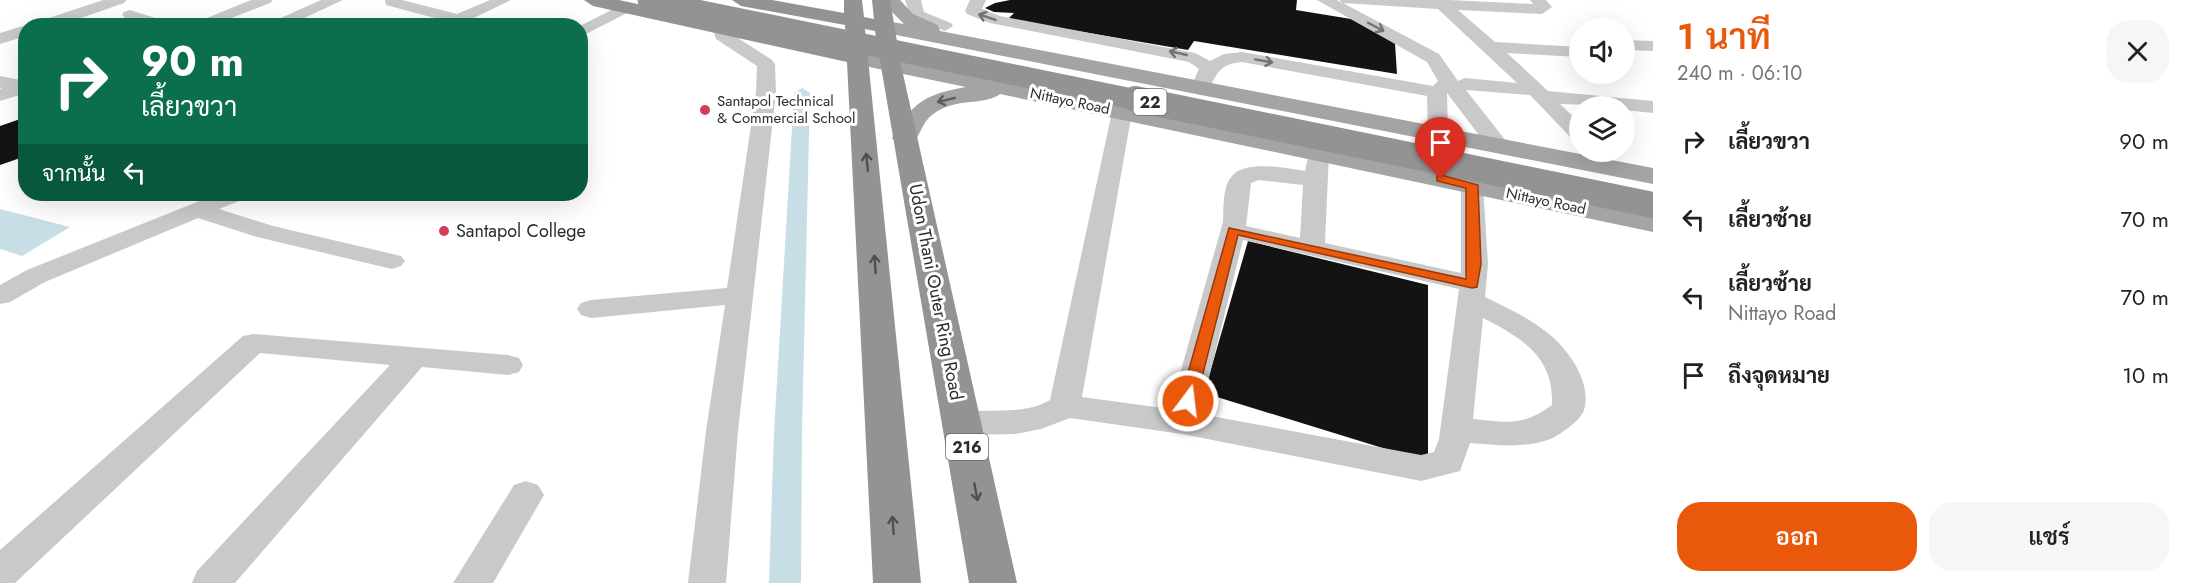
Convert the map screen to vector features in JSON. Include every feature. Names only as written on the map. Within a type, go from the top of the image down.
[{"type":"highway","name":"Nittayo Road","points":[[593,0],[637,3],[1653,205]]},
{"type":"highway","name":"Nittayo Road","points":[[693,0],[1653,190]]},
{"type":"highway","name":"Nittayo Road","points":[[750,0],[854,11],[886,27]]},
{"type":"highway","points":[[750,0],[795,0]]},
{"type":"highway","points":[[720,27],[742,21],[757,12],[757,7],[750,0]]},
{"type":"highway","name":"Udon Thani Outer Ring Road","points":[[881,0],[905,138],[993,583]]},
{"type":"highway","name":"Nittayo Road","points":[[637,3],[720,27],[858,58]]},
{"type":"highway","points":[[854,11],[870,197],[897,583]]},
{"type":"highway","points":[[746,32],[800,50],[829,66],[860,97]]},
{"type":"main road","points":[[889,0],[906,18],[955,16],[979,46]]},
{"type":"main road","name":"Nittayo Road","points":[[886,27],[1055,62],[1204,79],[1438,134],[1499,146],[1569,155]]},
{"type":"main road","name":"Nittayo Road","points":[[858,58],[1122,112],[1317,166],[1472,185],[1653,223]]},
{"type":"main road","points":[[1025,92],[1018,81],[1022,72],[1036,65],[1055,62]]},
{"type":"main road","points":[[905,138],[919,115],[937,102],[975,93],[1025,92]]},
{"type":"main road","name":"Nittayo Road","points":[[1609,162],[1653,176]]},
{"type":"street","points":[[65,18],[120,0]]},
{"type":"street","points":[[217,18],[265,0]]},
{"type":"street","points":[[291,18],[335,0]]},
{"type":"street","points":[[461,18],[503,0]]},
{"type":"street","points":[[913,0],[917,15],[955,16]]},
{"type":"street","points":[[978,0],[973,11],[996,20],[1187,55],[1204,79],[1230,57],[1242,57],[1450,86],[1539,93],[1653,107]]},
{"type":"street","points":[[1324,0],[1433,58],[1444,72],[1450,86],[1471,107],[1499,146]]},
{"type":"street","points":[[1348,0],[1542,9],[1544,7],[1538,0]]},
{"type":"street","points":[[391,2],[432,18]]},
{"type":"street","points":[[588,28],[637,3]]},
{"type":"street","points":[[1441,3],[1539,93],[1569,124]]},
{"type":"street","points":[[130,15],[140,18]]},
{"type":"street","points":[[707,583],[722,431],[766,92],[766,64],[722,35],[720,27]]},
{"type":"street","points":[[0,39],[18,33]]},
{"type":"street","points":[[1635,45],[1653,46]]},
{"type":"street","points":[[1490,47],[1569,51]]},
{"type":"street","points":[[0,82],[18,86]]},
{"type":"street","points":[[1438,134],[1450,86]]},
{"type":"street","points":[[0,95],[18,89]]},
{"type":"street","points":[[963,423],[1033,421],[1052,416],[1065,406],[1122,112]]},
{"type":"street","points":[[1182,422],[1233,230],[1237,190],[1241,179],[1257,172],[1283,173],[1317,166],[1312,248]]},
{"type":"street","points":[[1065,406],[1182,422],[1421,468],[1448,462],[1456,430],[1475,264],[1472,185]]},
{"type":"street","points":[[0,296],[36,276],[219,201]]},
{"type":"street","points":[[197,210],[266,232],[392,261]]},
{"type":"street","points":[[1233,230],[1312,248],[1471,293],[1538,338],[1558,362],[1571,394],[1568,410],[1542,429],[1513,434],[1456,430]]},
{"type":"street","points":[[591,309],[740,295]]},
{"type":"street","points":[[0,573],[253,343],[508,365]]},
{"type":"street","points":[[211,583],[414,357]]},
{"type":"street","points":[[472,583],[526,495]]},
{"type":"water","points":[[0,209],[70,227],[22,256],[0,249]]},
{"type":"building","points":[[1010,0],[1297,0],[1296,10],[1351,19],[1395,43],[1397,74],[1194,41],[1188,50],[1008,19],[1014,13],[994,12],[985,8]]},
{"type":"building","points":[[18,120],[18,159],[0,165],[0,126]]},
{"type":"building","points":[[1248,241],[1428,285],[1428,462],[1204,393]]},
{"type":"waterway","points":[[785,583],[788,432],[802,93]]},
{"type":"place","name":"Santapol Technical & Commercial School","points":[[705,110]]},
{"type":"place","name":"Santapol College","points":[[444,231]]},
{"type":"route","points":[[1188,401],[1233,230],[1472,284],[1475,264],[1472,185],[1441,179]]}]
